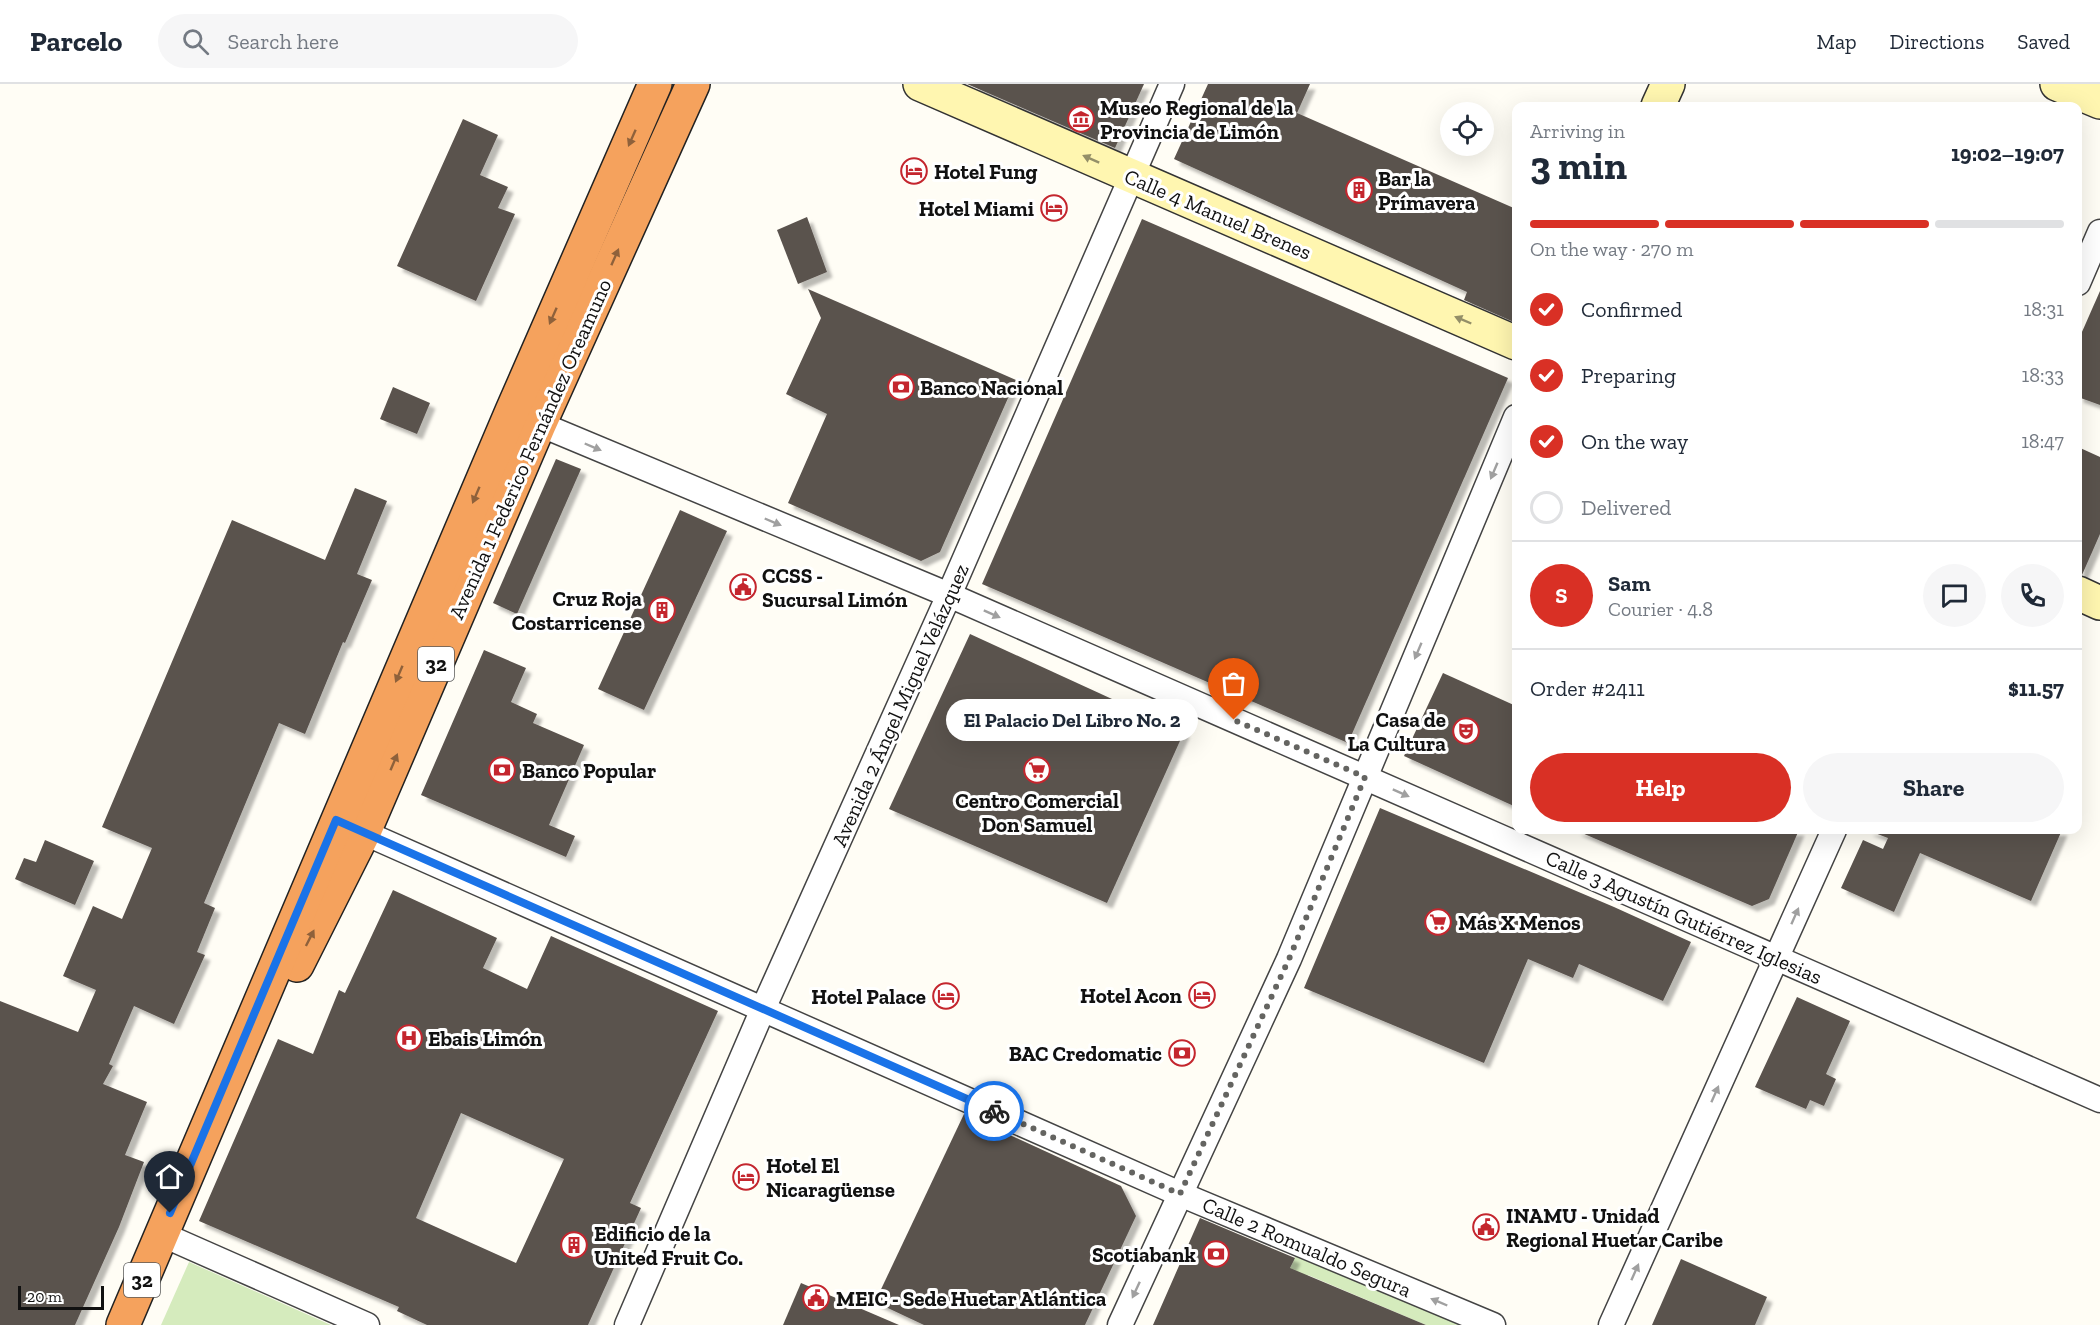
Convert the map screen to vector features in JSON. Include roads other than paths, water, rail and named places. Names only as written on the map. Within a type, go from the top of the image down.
[{"type":"highway","name":"Avenida 1 Federico Fernández Oreamuno","points":[[123,1325],[161,1234],[350,826],[526,418],[655,84]]},
{"type":"highway","name":"Avenida 1 Federico Fernández Oreamuno","points":[[526,418],[693,84]]},
{"type":"main road","name":"Calle 4 Manuel Brenes","points":[[921,84],[1512,341]]},
{"type":"main road","points":[[1660,102],[1668,84]]},
{"type":"main road","points":[[2057,84],[2100,102]]},
{"type":"main road","points":[[2082,595],[2100,603]]},
{"type":"street","name":"Avenida 2 Ángel Miguel Velázquez","points":[[627,1325],[764,1009],[950,595],[1172,84]]},
{"type":"street","points":[[2082,274],[2100,232]]},
{"type":"street","name":"Calle 3 Agustín Gutiérrez Iglesias","points":[[526,418],[950,595],[2100,1100]]},
{"type":"street","points":[[1120,1325],[1289,959],[1512,427]]},
{"type":"street","name":"Calle 2 Romualdo Segura","points":[[350,826],[1180,1194],[1493,1325]]},
{"type":"street","points":[[1611,1325],[1832,834]]},
{"type":"street","points":[[161,1234],[367,1325]]},
{"type":"place","name":"Museo Regional de la Provincia de Limón","points":[[1081,119]]},
{"type":"place","name":"Hotel Fung","points":[[914,171]]},
{"type":"place","name":"Bar la Prímavera","points":[[1359,190]]},
{"type":"place","name":"Hotel Miami","points":[[1054,208]]},
{"type":"place","name":"Banco Nacional","points":[[901,387]]},
{"type":"place","name":"CCSS - Sucursal Limón","points":[[743,587]]},
{"type":"place","name":"Cruz Roja Costarricense","points":[[662,610]]},
{"type":"place","name":"El Palacio Del Libro No. 2","points":[[1234,720]]},
{"type":"place","name":"Casa de La Cultura","points":[[1466,731]]},
{"type":"place","name":"Banco Popular","points":[[502,770]]},
{"type":"place","name":"Centro Comercial Don Samuel","points":[[1037,770]]},
{"type":"place","name":"Más X Menos","points":[[1438,922]]},
{"type":"place","name":"Hotel Acon","points":[[1202,995]]},
{"type":"place","name":"Hotel Palace","points":[[946,996]]},
{"type":"place","name":"Ebais Limón","points":[[409,1038]]},
{"type":"place","name":"BAC Credomatic","points":[[1182,1053]]},
{"type":"place","name":"Hotel El Nicaragüense","points":[[746,1177]]},
{"type":"place","name":"INAMU - Unidad Regional Huetar Caribe","points":[[1486,1227]]},
{"type":"place","name":"Edificio de la United Fruit Co.","points":[[574,1245]]},
{"type":"place","name":"Scotiabank","points":[[1216,1254]]},
{"type":"place","name":"MEIC - Sede Huetar Atlántica","points":[[816,1298]]}]
